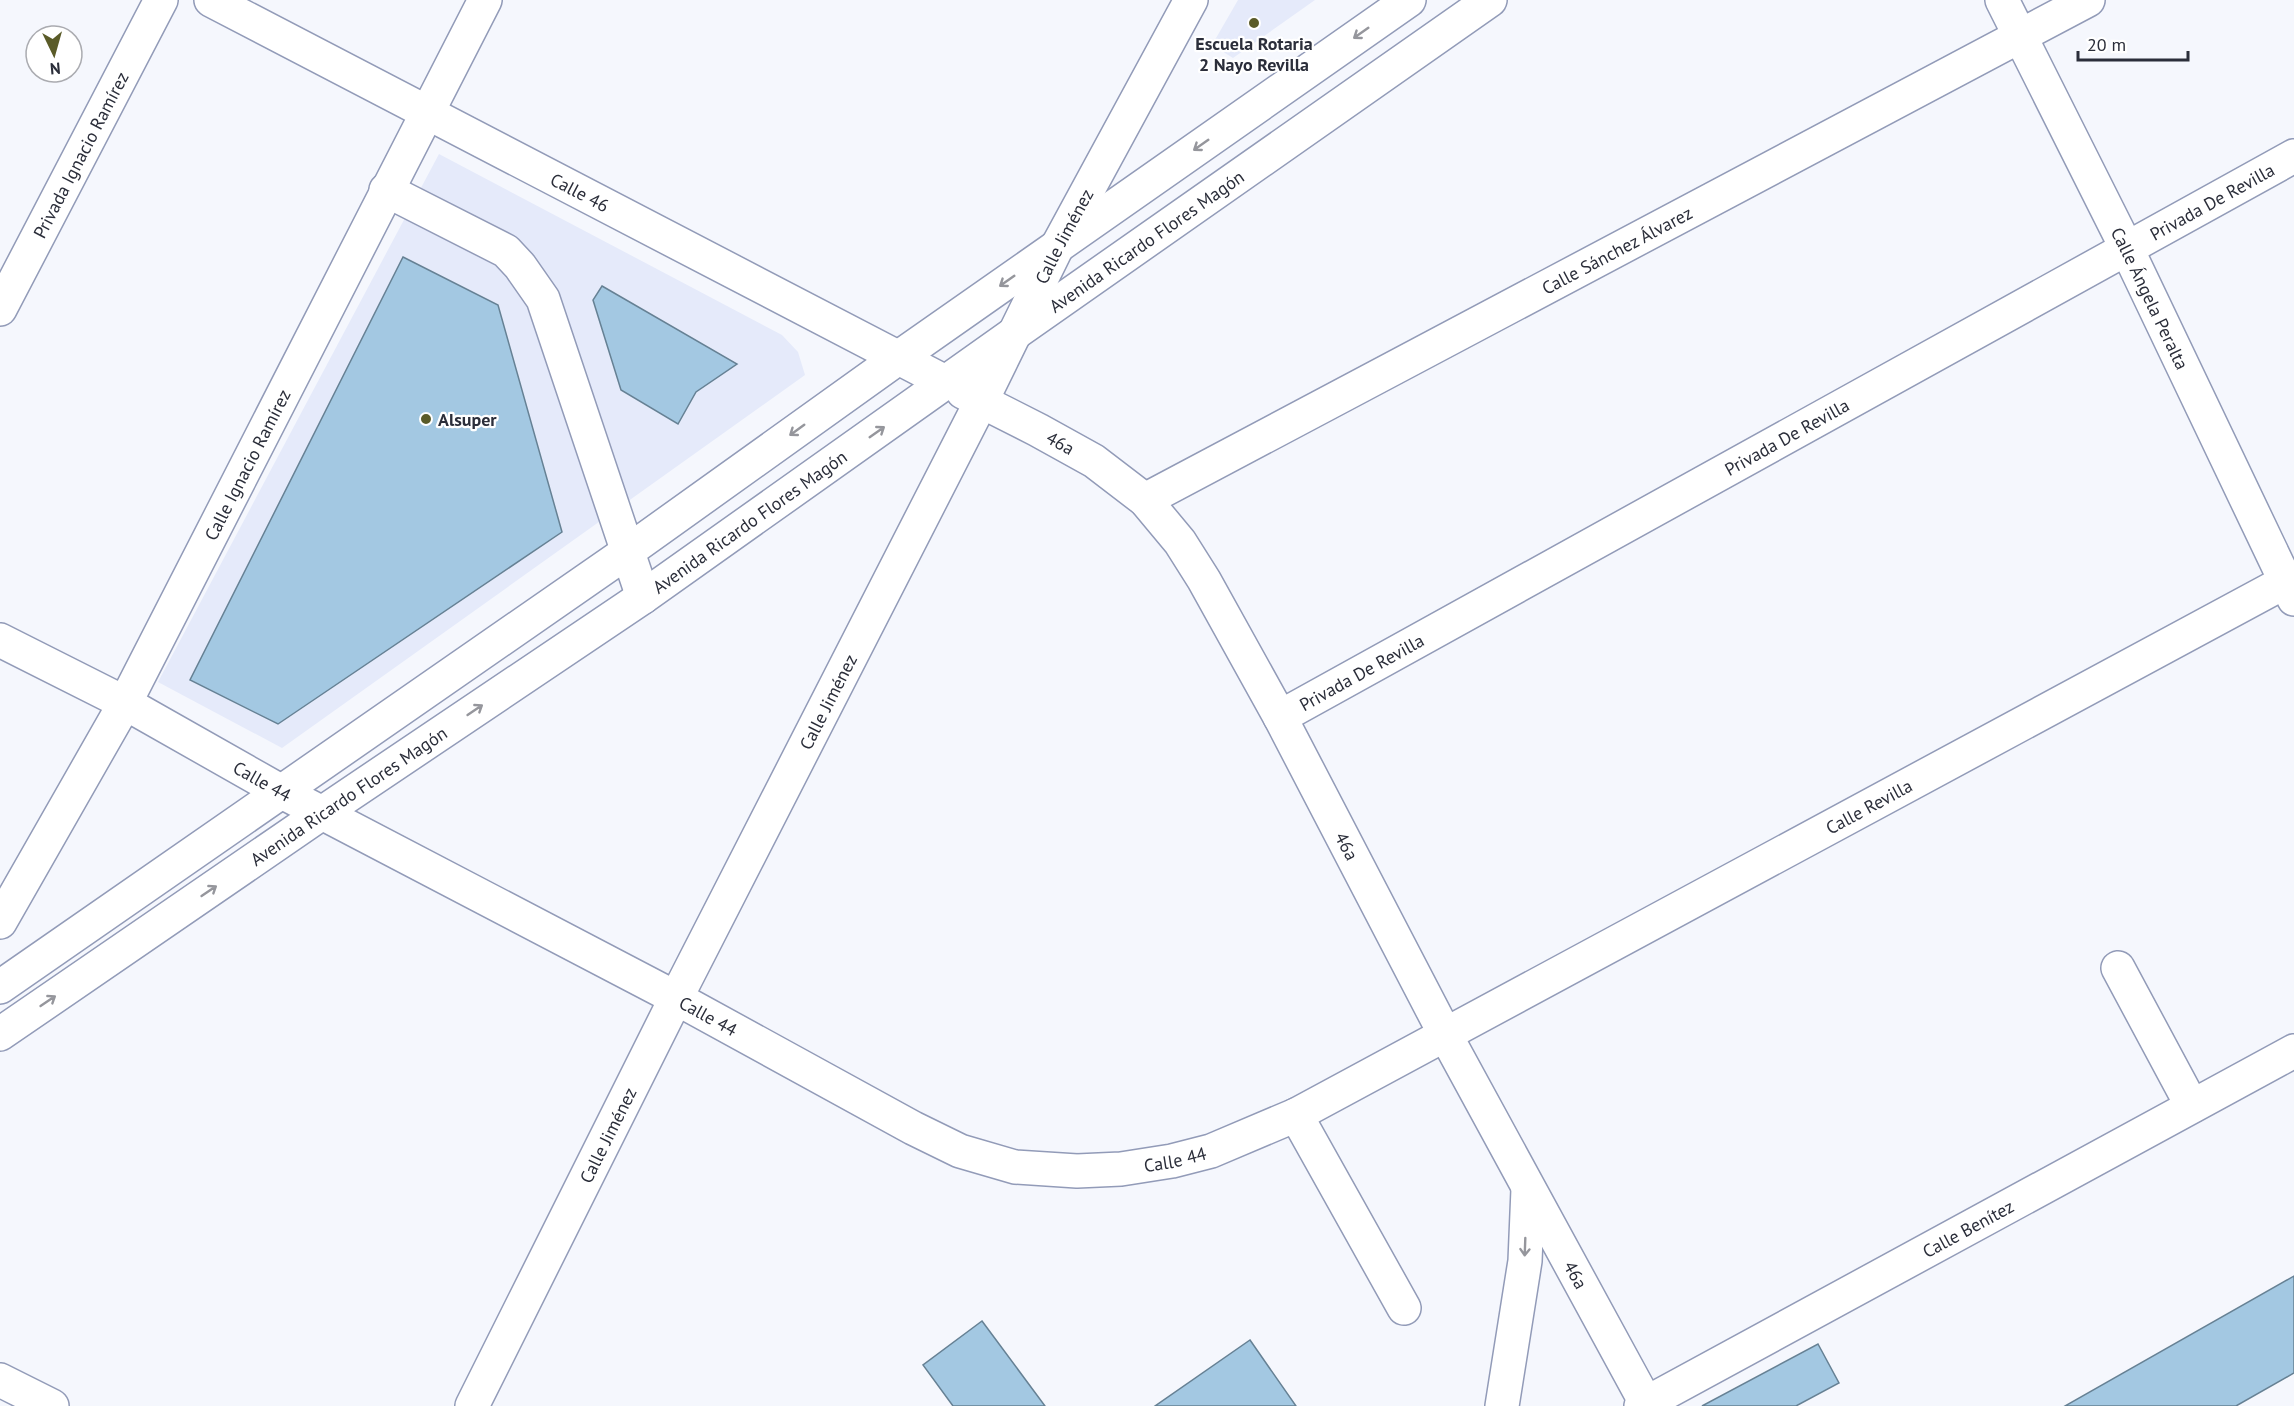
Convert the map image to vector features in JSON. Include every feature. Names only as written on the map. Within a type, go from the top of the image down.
[{"type":"street","name":"Privada Ignacio Ramírez","points":[[0,309],[161,0]]},
{"type":"street","name":"Calle 46","points":[[211,0],[947,383]]},
{"type":"street","name":"Calle Ignacio Ramírez","points":[[0,922],[125,703],[485,0]]},
{"type":"street","name":"Calle Jiménez","points":[[472,1406],[676,998],[981,402],[1058,244],[1191,0]]},
{"type":"street","points":[[0,987],[627,552],[1058,244],[1409,0]]},
{"type":"street","name":"Avenida Ricardo Flores Magón","points":[[0,1034],[643,597],[947,383],[1014,333],[1490,0]]},
{"type":"street","name":"Calle Ángela Peralta","points":[[2002,0],[2127,249],[2291,586]]},
{"type":"street","name":"Calle Sánchez Álvarez","points":[[1145,500],[2088,0]]},
{"type":"street","name":"Privada De Revilla","points":[[1280,717],[2294,156]]},
{"type":"street","points":[[386,190],[506,251],[520,266],[543,299],[643,597]]},
{"type":"street","name":"46a","points":[[947,383],[1094,461],[1145,500],[1180,542],[1204,580],[1280,717],[1446,1036],[1643,1405]]},
{"type":"street","name":"Calle Revilla","points":[[1446,1036],[2291,586]]},
{"type":"street","name":"Calle 44","points":[[0,640],[125,703],[282,792],[676,998],[913,1128],[960,1151],[1015,1167],[1077,1171],[1121,1169],[1172,1161],[1210,1150],[1296,1115],[1446,1036]]},
{"type":"street","points":[[2118,968],[2192,1106]]},
{"type":"street","name":"Calle Benítez","points":[[1643,1405],[2294,1051]]},
{"type":"street","points":[[1296,1115],[1404,1308]]},
{"type":"street","points":[[1502,1406],[1525,1261],[1528,1189]]},
{"type":"street","points":[[0,1380],[52,1406]]},
{"type":"shaded area","name":"Escuela Rotaria 2 Nayo Revilla","points":[[1238,0],[1315,0],[1233,58],[1212,45]]},
{"type":"shaded area","points":[[439,154],[782,335],[798,352],[805,375],[282,748],[158,682]]},
{"type":"building","name":"Alsuper","points":[[403,257],[498,305],[562,532],[278,724],[190,680]]},
{"type":"building","points":[[602,286],[737,364],[696,392],[678,424],[621,390],[593,300]]},
{"type":"building","points":[[2294,1276],[2294,1373],[2236,1406],[2065,1406]]},
{"type":"building","points":[[982,1321],[1045,1406],[953,1406],[923,1365]]},
{"type":"building","points":[[1250,1340],[1296,1406],[1155,1406]]},
{"type":"building","points":[[1818,1344],[1839,1383],[1796,1406],[1702,1406]]},
{"type":"place","name":"Escuela Rotaria 2 Nayo Revilla","points":[[1254,23]]},
{"type":"place","name":"Alsuper","points":[[426,419]]}]
